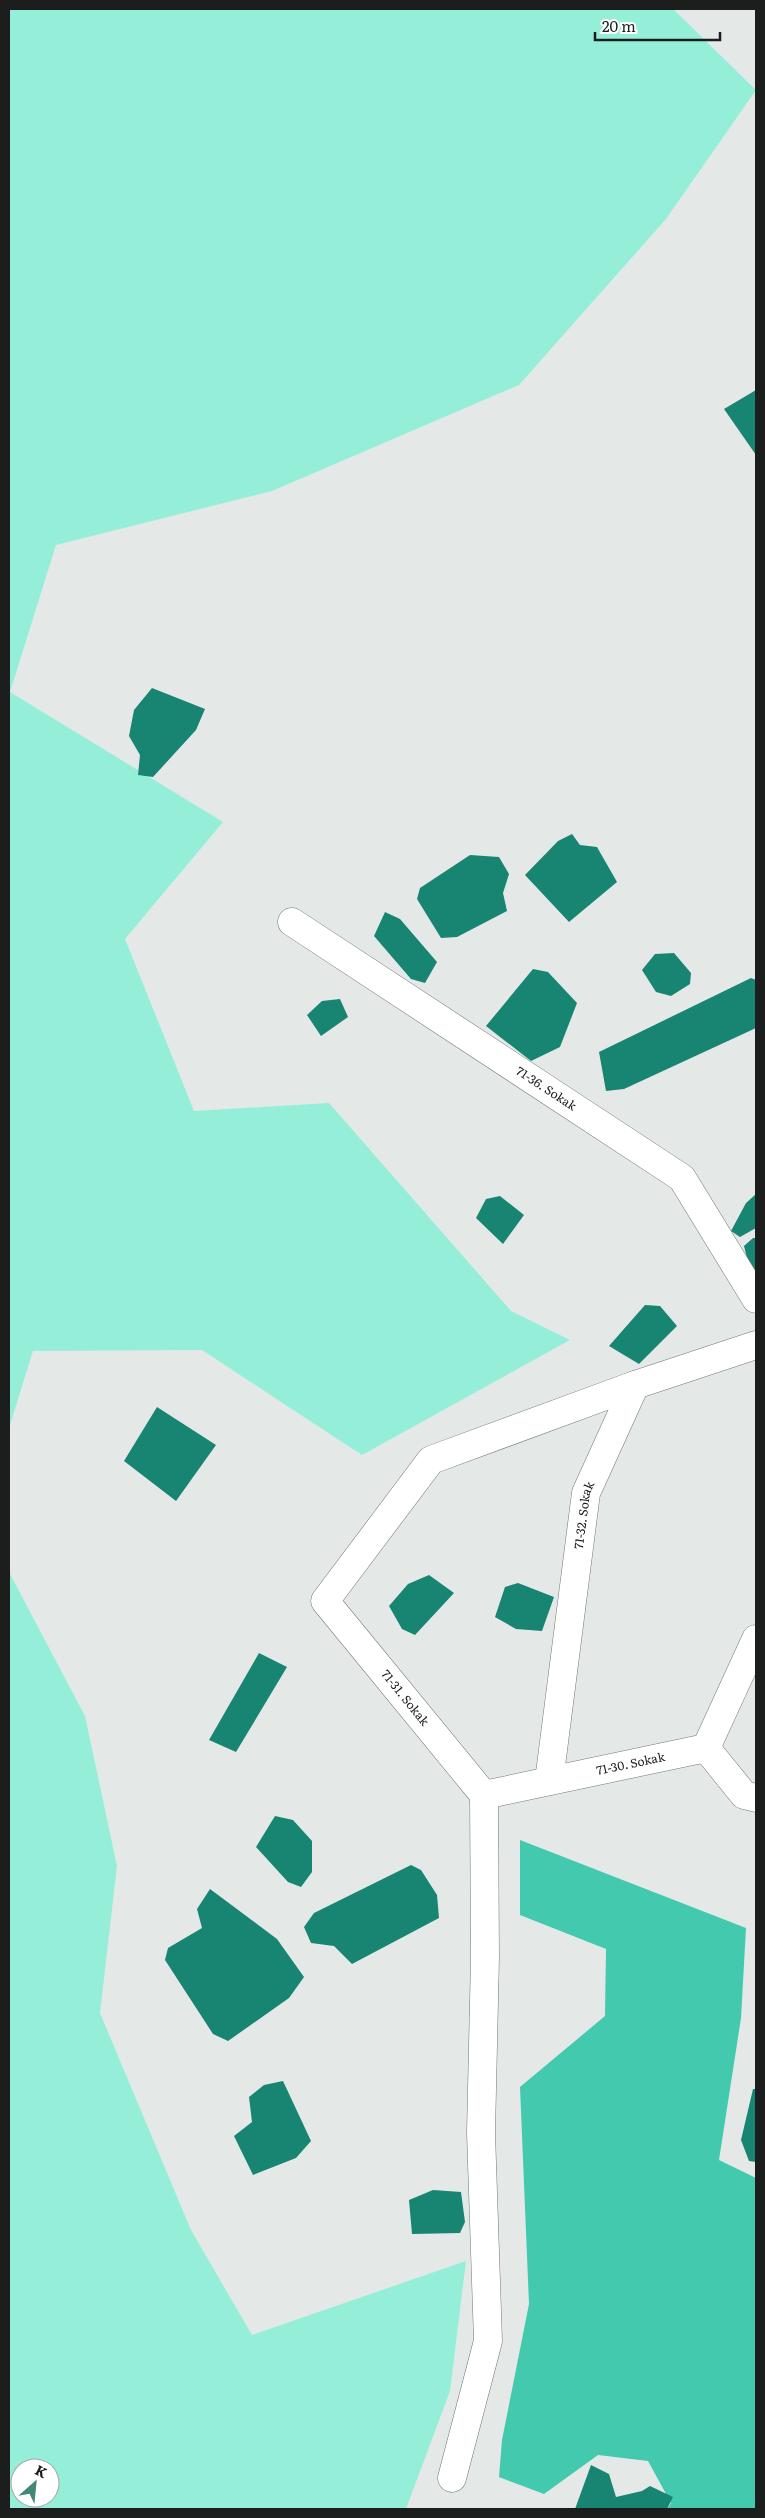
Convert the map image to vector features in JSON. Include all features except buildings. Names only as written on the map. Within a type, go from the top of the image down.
[{"type":"street","name":"71-36. Sokak","points":[[292,922],[682,1178],[756,1299]]},
{"type":"street","points":[[636,1385],[756,1345]]},
{"type":"street","name":"71-31. Sokak","points":[[484,1795],[325,1601],[431,1460],[636,1385]]},
{"type":"street","name":"71-32. Sokak","points":[[550,1782],[586,1493],[636,1385]]},
{"type":"street","points":[[756,1639],[706,1748],[744,1795],[756,1798]]},
{"type":"street","name":"71-30. Sokak","points":[[484,1795],[706,1748]]},
{"type":"street","points":[[452,2478],[488,2341],[481,2133],[485,1957],[484,1795]]},
{"type":"green space","points":[[9,9],[673,9],[756,90],[666,219],[519,385],[272,491],[56,545],[10,692],[223,822],[125,939],[194,1111],[329,1103],[511,1311],[570,1340],[362,1455],[202,1350],[33,1351],[9,1428]]},
{"type":"green space","points":[[9,1572],[85,1716],[117,1866],[100,2013],[191,2230],[252,2335],[466,2261],[450,2391],[406,2509],[9,2509]]},
{"type":"green space","points":[[520,1840],[746,1928],[741,2018],[719,2160],[756,2178],[756,2509],[667,2509],[671,2503],[648,2461],[598,2455],[544,2494],[499,2477],[502,2440],[529,2304],[520,2087],[605,2016],[606,1949],[520,1915]]}]
